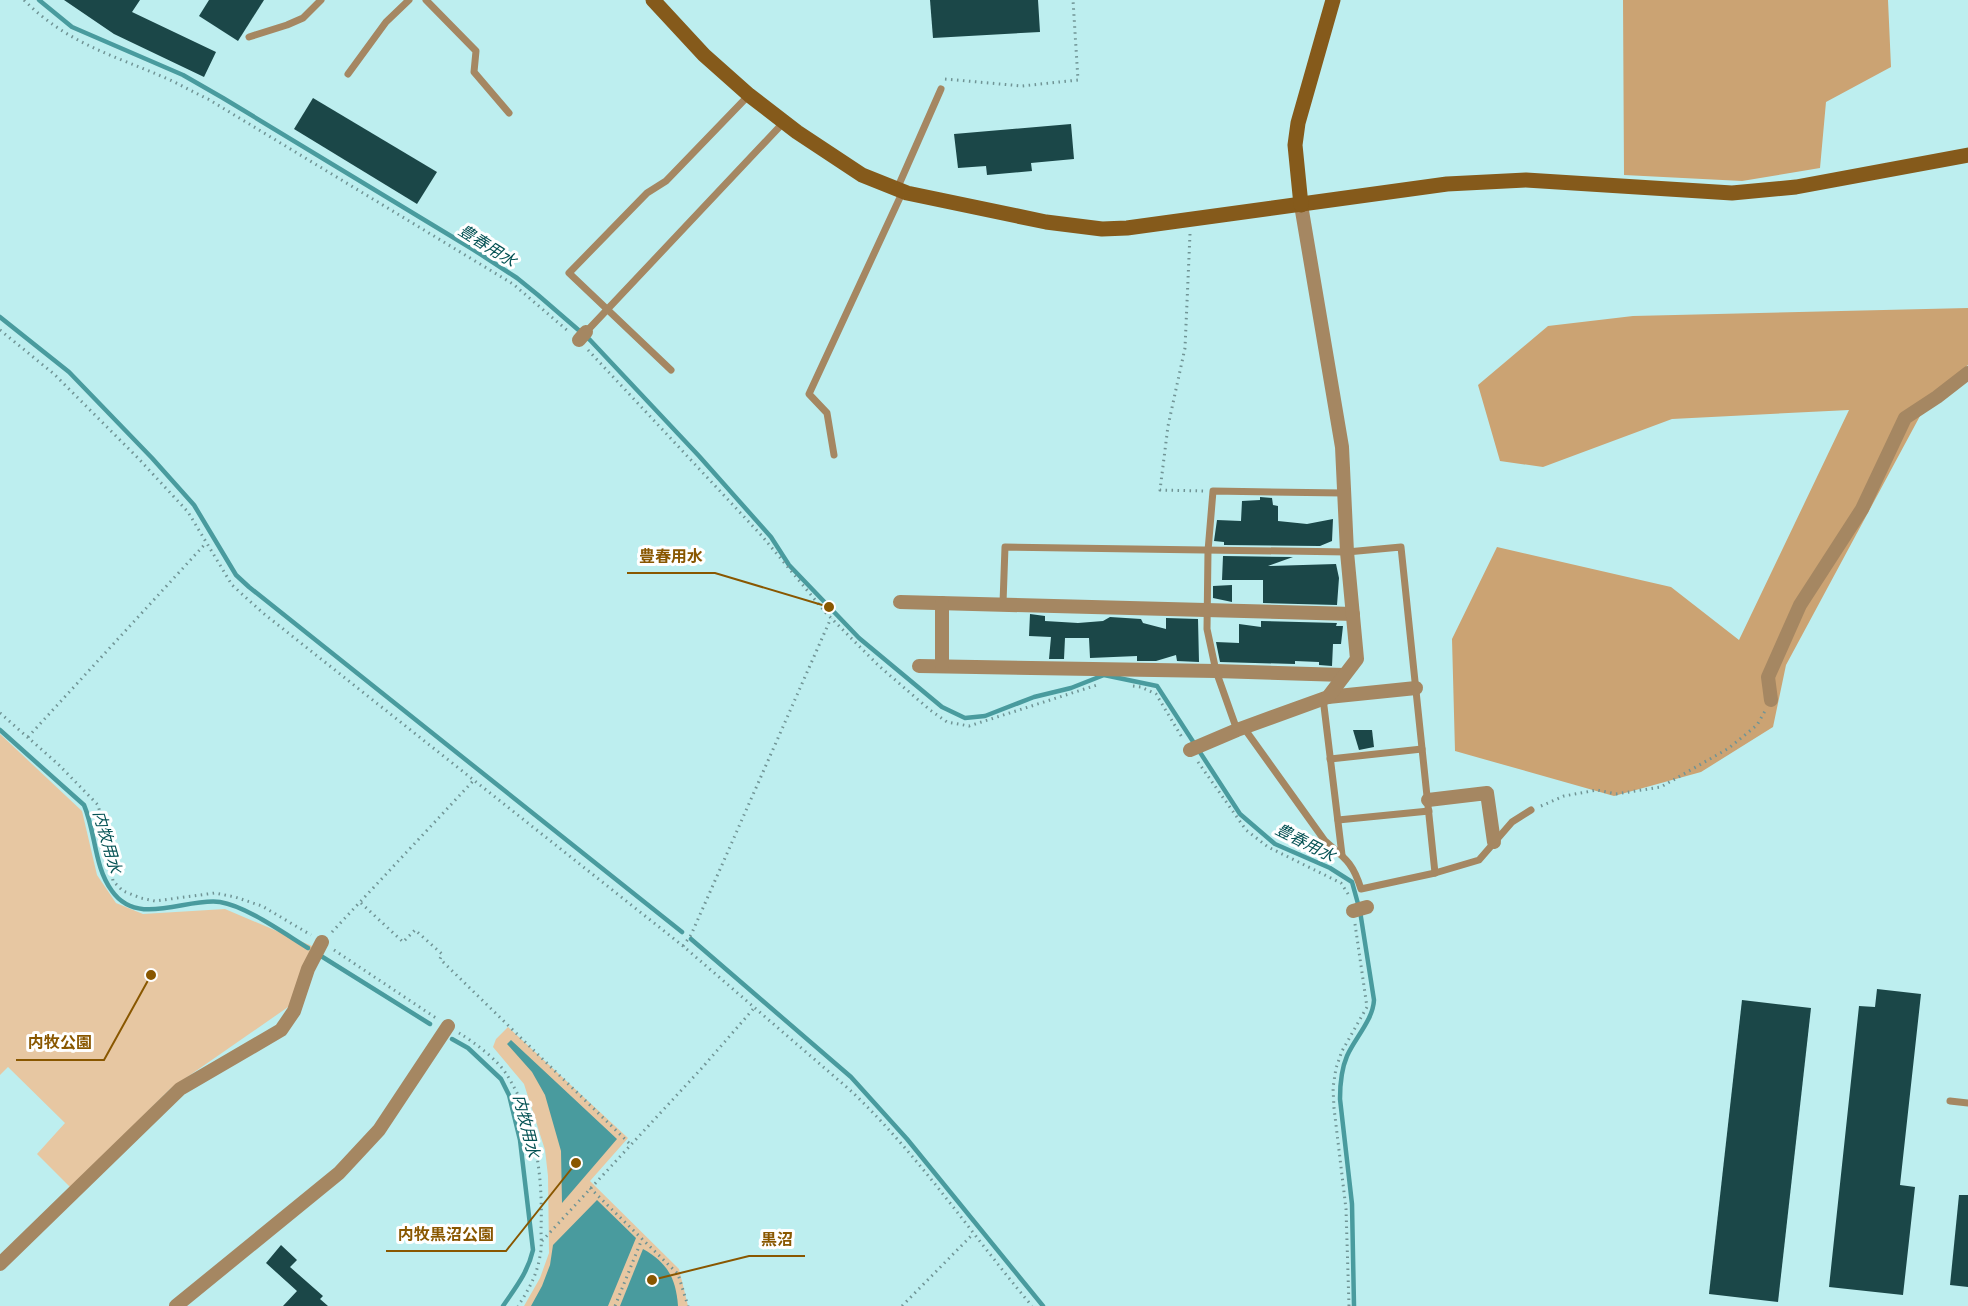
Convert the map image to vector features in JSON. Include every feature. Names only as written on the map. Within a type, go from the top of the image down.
[{"type":"street","points":[[653,0],[704,55],[749,95],[845,165],[882,184],[900,190],[1076,227],[1127,228],[1191,221],[1448,184],[1487,181],[1527,180],[1732,193],[1796,187],[1968,155]]},
{"type":"street","points":[[1326,698],[1357,659],[1347,552],[1342,447],[1301,205],[1295,145],[1298,123],[1333,0]]},
{"type":"street","points":[[1771,700],[1768,677],[1800,605],[1862,509],[1905,417],[1937,398],[1968,373]]},
{"type":"street","points":[[900,602],[1353,614]]},
{"type":"street","points":[[942,603],[942,666]]},
{"type":"street","points":[[919,666],[1344,675]]},
{"type":"street","points":[[1190,750],[1326,698],[1416,688]]},
{"type":"street","points":[[1428,806],[1487,793],[1494,842]]},
{"type":"street","points":[[1353,911],[1367,907]]},
{"type":"street","points":[[0,1263],[180,1089],[281,1030],[294,1011],[308,969],[322,942]]},
{"type":"street","points":[[176,1306],[339,1173],[379,1130],[448,1026]]},
{"type":"lane","points":[[249,36],[303,18],[321,0]]},
{"type":"lane","points":[[348,74],[386,22],[409,0]]},
{"type":"lane","points":[[426,0],[476,51],[474,72],[508,113]]},
{"type":"lane","points":[[834,455],[826,413],[809,394],[900,190],[941,89]]},
{"type":"lane","points":[[671,370],[569,273],[647,193],[666,181],[749,95]]},
{"type":"lane","points":[[582,336],[784,122]]},
{"type":"lane","points":[[1343,493],[1213,491],[1208,551],[1207,629],[1216,671],[1241,729],[1325,841],[1355,870],[1361,890],[1479,860],[1512,822],[1531,810]]},
{"type":"lane","points":[[1003,603],[1005,547],[1347,552],[1401,547],[1435,873]]},
{"type":"lane","points":[[1326,698],[1330,759],[1342,855]]},
{"type":"lane","points":[[1330,759],[1422,749]]},
{"type":"lane","points":[[1338,820],[1428,806]]},
{"type":"lane","points":[[1950,1101],[1968,1103]]},
{"type":"path","points":[[24,0],[61,32],[85,45],[208,99],[505,279],[582,336],[762,536],[831,618],[879,666],[947,722],[969,726],[1102,683]]},
{"type":"path","points":[[941,89],[946,78],[1022,86],[1078,80],[1073,0]]},
{"type":"path","points":[[1191,221],[1185,348],[1168,426],[1160,490],[1213,491]]},
{"type":"path","points":[[0,330],[54,374],[138,458],[188,512],[232,585],[262,612],[683,946],[819,1061],[871,1110],[908,1151],[1032,1306]]},
{"type":"path","points":[[28,737],[206,543]]},
{"type":"path","points":[[683,946],[690,935],[831,618]]},
{"type":"path","points":[[1131,686],[1141,687],[1156,694],[1190,750],[1246,830],[1268,847],[1341,883],[1350,896],[1367,1007],[1342,1052],[1336,1068],[1333,1088],[1346,1209],[1349,1306]]},
{"type":"path","points":[[1531,810],[1564,796],[1597,790],[1616,794],[1661,787],[1729,748],[1757,725],[1771,700]]},
{"type":"path","points":[[322,942],[474,780]]},
{"type":"path","points":[[361,903],[403,942],[415,930],[442,954],[440,959],[631,1145]]},
{"type":"path","points":[[540,1242],[755,1007]]},
{"type":"path","points":[[590,1188],[678,1274],[688,1306]]},
{"type":"path","points":[[902,1306],[973,1234]]},
{"type":"path","points":[[615,1306],[642,1239]]},
{"type":"shaded area","points":[[1623,0],[1888,0],[1891,67],[1826,102],[1820,168],[1742,181],[1624,175]]},
{"type":"shaded area","points":[[1968,308],[1968,365],[1927,403],[1786,665],[1773,727],[1701,772],[1614,796],[1455,751],[1452,639],[1497,547],[1671,587],[1739,640],[1849,410],[1672,419],[1543,467],[1500,461],[1478,385],[1548,326],[1633,316]]},
{"type":"shaded area","points":[[0,734],[82,811],[97,875],[116,903],[143,914],[225,909],[312,946],[291,1005],[170,1089],[71,1188],[37,1154],[65,1123],[8,1067],[0,1075]]},
{"type":"shaded area","points":[[508,1027],[628,1138],[590,1181],[679,1269],[688,1306],[524,1306],[540,1278],[549,1253],[548,1176],[545,1150],[524,1084],[493,1047],[496,1039]]},
{"type":"water","points":[[511,1040],[617,1139],[562,1203],[561,1151],[545,1095],[532,1072],[507,1044]]},
{"type":"water","points":[[597,1200],[636,1238],[608,1306],[531,1306],[550,1265],[553,1245]]},
{"type":"water","points":[[643,1249],[665,1266],[673,1280],[678,1306],[620,1306]]},
{"type":"building","points":[[64,0],[140,0],[132,12],[216,52],[204,77],[114,34]]},
{"type":"building","points":[[209,0],[264,0],[238,41],[199,16]]},
{"type":"building","points":[[930,0],[1038,0],[1040,32],[933,38]]},
{"type":"building","points":[[313,98],[437,172],[417,204],[294,129]]},
{"type":"building","points":[[1071,124],[1074,159],[1031,163],[1032,171],[987,175],[986,166],[958,168],[954,134]]},
{"type":"building","points":[[1260,497],[1272,498],[1273,505],[1278,506],[1278,521],[1307,524],[1333,519],[1332,541],[1320,546],[1224,545],[1224,542],[1214,541],[1217,520],[1241,521],[1242,501],[1260,500]]},
{"type":"building","points":[[1223,556],[1293,557],[1268,566],[1336,564],[1339,578],[1337,605],[1263,603],[1263,580],[1222,580]]},
{"type":"building","points":[[1232,585],[1232,602],[1213,598],[1213,586]]},
{"type":"building","points":[[1030,614],[1045,616],[1045,621],[1078,623],[1103,621],[1110,617],[1141,619],[1143,623],[1166,629],[1166,618],[1198,619],[1199,662],[1177,661],[1176,655],[1156,661],[1137,661],[1137,656],[1090,658],[1089,638],[1065,638],[1064,659],[1049,659],[1051,637],[1029,636]]},
{"type":"building","points":[[1261,621],[1337,623],[1336,626],[1343,626],[1341,644],[1333,644],[1332,666],[1319,665],[1319,662],[1295,661],[1295,664],[1220,662],[1216,642],[1239,643],[1239,624],[1261,627]]},
{"type":"building","points":[[1353,730],[1372,730],[1374,747],[1359,750]]},
{"type":"building","points":[[1877,989],[1921,994],[1900,1185],[1915,1187],[1903,1295],[1829,1287],[1859,1006],[1875,1007]]},
{"type":"building","points":[[1742,1000],[1811,1008],[1778,1302],[1709,1294]]},
{"type":"building","points":[[1959,1195],[1968,1195],[1968,1287],[1950,1285]]},
{"type":"building","points":[[281,1245],[297,1260],[290,1267],[323,1296],[320,1299],[328,1306],[283,1306],[297,1291],[266,1263]]},
{"type":"waterway","name":"豊春用水","points":[[39,0],[72,27],[183,75],[223,98],[517,278],[590,340],[699,456],[771,537],[789,565],[859,638],[942,707],[965,718],[985,716],[1034,697],[1071,688],[1104,675],[1157,686],[1240,814],[1275,844],[1330,868],[1352,882],[1360,911],[1374,1000],[1367,1022],[1345,1061],[1340,1088],[1352,1204],[1354,1306]]},
{"type":"waterway","points":[[0,317],[69,372],[152,458],[194,505],[236,575],[249,587],[682,932]]},
{"type":"waterway","name":"内牧用水","points":[[0,730],[84,805],[98,861],[106,882],[123,902],[135,908],[149,909],[220,902],[265,921],[308,948]]},
{"type":"waterway","points":[[691,939],[851,1077],[907,1139],[1043,1306]]},
{"type":"waterway","name":"内牧用水","points":[[321,956],[430,1024]]},
{"type":"waterway","name":"内牧用水","points":[[452,1039],[468,1048],[501,1079],[509,1095],[520,1140],[533,1250],[525,1272],[503,1306]]},
{"type":"place","name":"豊春用水","points":[[829,607]]},
{"type":"place","name":"内牧公園","points":[[151,975]]},
{"type":"place","name":"内牧黒沼公園","points":[[576,1163]]},
{"type":"place","name":"黒沼","points":[[652,1280]]}]
